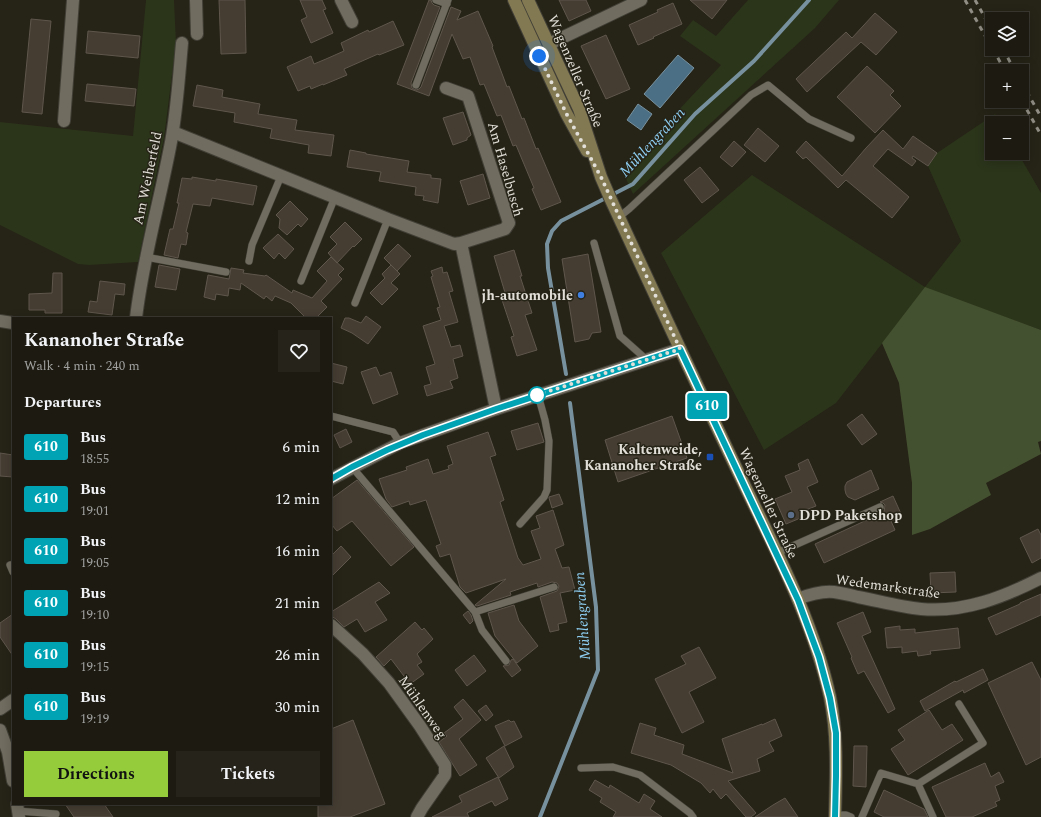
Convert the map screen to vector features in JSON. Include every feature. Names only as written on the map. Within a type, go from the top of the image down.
[{"type":"main road","name":"Wagenzeller Straße","points":[[514,0],[566,113],[610,196],[798,600],[819,657],[830,698],[836,733],[835,816]]},
{"type":"main road","name":"Wagenzeller Straße","points":[[528,0],[579,109],[601,177]]},
{"type":"street","points":[[64,121],[73,0]]},
{"type":"street","points":[[196,0],[197,34]]},
{"type":"street","points":[[341,0],[352,22]]},
{"type":"street","points":[[549,44],[641,0]]},
{"type":"street","name":"Am Weiherfeld","points":[[136,317],[146,257],[173,132],[182,43]]},
{"type":"street","name":"Am Haselbusch","points":[[173,132],[388,219],[454,244],[461,243],[505,229],[509,223],[468,96],[446,88]]},
{"type":"street","points":[[461,243],[496,409]]},
{"type":"street","points":[[0,321],[12,323]]},
{"type":"street","points":[[332,478],[400,444],[496,409],[680,349]]},
{"type":"street","name":"Wedemarkstraße","points":[[798,600],[809,595],[832,592],[900,606],[945,610],[994,599],[1041,578]]},
{"type":"street","name":"Mühlenweg","points":[[332,626],[363,654],[389,683],[420,726],[445,765],[445,775],[417,817]]},
{"type":"street","points":[[0,709],[12,701]]},
{"type":"street","points":[[0,730],[8,752],[12,776]]},
{"type":"lane","points":[[416,86],[447,2],[436,0]]},
{"type":"lane","points":[[619,217],[630,209],[751,94],[768,85],[809,119],[851,138]]},
{"type":"lane","points":[[249,261],[252,245],[281,176]]},
{"type":"lane","points":[[301,280],[335,197]]},
{"type":"lane","points":[[355,303],[388,219]]},
{"type":"lane","points":[[594,243],[620,336],[647,360]]},
{"type":"lane","points":[[146,257],[226,272]]},
{"type":"lane","points":[[520,524],[544,497],[546,490],[549,441],[538,395]]},
{"type":"lane","points":[[332,416],[393,432],[400,444]]},
{"type":"lane","points":[[352,467],[475,612],[482,630],[506,661]]},
{"type":"lane","points":[[777,553],[880,506]]},
{"type":"lane","points":[[475,612],[554,587]]},
{"type":"lane","points":[[862,817],[881,773],[918,784],[983,743],[959,704]]},
{"type":"lane","points":[[581,768],[613,767],[640,775],[690,813],[693,817]]},
{"type":"lane","points":[[918,784],[933,817]]},
{"type":"lane","points":[[18,810],[56,814]]},
{"type":"lane","points":[[835,816],[846,815],[851,817]]},
{"type":"green space","points":[[146,0],[174,0],[176,43],[164,138],[138,262],[89,265],[78,264],[0,225],[0,122],[133,136]]},
{"type":"green space","points":[[748,0],[839,0],[815,28],[633,194],[622,170],[721,65],[680,36],[693,20],[716,36]]},
{"type":"green space","points":[[985,121],[985,160],[1022,160],[1041,193],[1041,330],[925,288],[836,403],[764,450],[661,253],[752,175],[925,287],[961,241],[928,166],[937,153]]},
{"type":"green space","points":[[925,287],[1041,330],[1041,441],[1038,442],[1041,454],[986,483],[991,495],[930,529],[912,535],[912,483],[899,383],[882,343]]},
{"type":"water","points":[[678,55],[694,68],[660,108],[644,94]]},
{"type":"water","points":[[638,104],[652,114],[641,130],[627,120]]},
{"type":"building","points":[[219,0],[245,0],[246,53],[221,54]]},
{"type":"building","points":[[300,0],[322,0],[326,9],[323,10],[333,33],[311,43],[301,20],[307,17]]},
{"type":"building","points":[[429,0],[431,0],[434,5],[440,7],[411,83],[412,88],[416,90],[421,87],[451,7],[461,11],[457,20],[478,11],[493,46],[492,47],[507,87],[509,86],[522,119],[524,118],[536,149],[538,148],[561,202],[541,210],[532,189],[534,188],[516,145],[513,146],[501,115],[497,116],[484,84],[480,85],[470,57],[463,59],[452,34],[429,96],[397,84]]},
{"type":"building","points":[[559,0],[586,0],[591,11],[569,21]]},
{"type":"building","points":[[690,0],[727,0],[712,19]]},
{"type":"building","points":[[673,3],[682,24],[638,45],[629,25],[658,12],[657,10]]},
{"type":"building","points":[[875,13],[897,32],[876,55],[861,42],[807,92],[796,79],[846,32],[852,38]]},
{"type":"building","points":[[31,19],[51,21],[42,114],[22,112]]},
{"type":"building","points":[[393,21],[404,45],[379,55],[378,54],[344,69],[347,75],[311,89],[310,86],[298,91],[287,67],[311,56],[314,64],[326,59],[344,51],[341,43],[368,30],[369,32]]},
{"type":"building","points":[[88,31],[140,36],[138,58],[86,53]]},
{"type":"building","points":[[606,35],[630,89],[606,99],[581,46]]},
{"type":"building","points":[[867,66],[894,91],[890,95],[901,106],[875,133],[837,97]]},
{"type":"building","points":[[87,84],[136,89],[134,106],[85,101]]},
{"type":"building","points":[[197,85],[223,90],[222,97],[260,104],[258,114],[297,120],[295,130],[334,135],[331,156],[308,153],[309,145],[270,138],[272,129],[234,122],[235,113],[193,106]]},
{"type":"building","points":[[463,112],[471,135],[467,138],[467,140],[453,145],[443,118]]},
{"type":"building","points":[[758,128],[779,146],[765,162],[744,145]]},
{"type":"building","points":[[883,130],[903,149],[913,136],[937,153],[928,166],[913,156],[912,158],[916,161],[912,166],[888,149],[873,166],[909,197],[892,218],[846,180],[838,188],[806,157],[803,159],[796,152],[806,141],[842,176]]},
{"type":"building","points":[[734,141],[746,152],[732,167],[720,157]]},
{"type":"building","points":[[350,150],[409,161],[407,172],[431,175],[431,178],[441,179],[438,203],[423,200],[424,196],[415,195],[416,187],[379,181],[381,172],[347,167]]},
{"type":"building","points":[[700,167],[719,190],[702,203],[684,180]]},
{"type":"building","points":[[483,174],[490,198],[468,205],[460,181]]},
{"type":"building","points":[[192,177],[216,181],[216,179],[257,186],[253,205],[212,198],[210,206],[193,204],[186,232],[188,233],[186,245],[181,244],[178,258],[164,255],[170,229],[173,229],[179,203],[177,203],[182,178],[192,179]]},
{"type":"building","points":[[290,201],[308,219],[301,227],[298,224],[287,235],[279,228],[280,219],[276,215]]},
{"type":"building","points":[[345,222],[362,239],[337,263],[328,253],[337,244],[330,237]]},
{"type":"building","points":[[278,234],[294,249],[285,259],[279,253],[274,259],[263,248]]},
{"type":"building","points":[[398,244],[411,256],[397,271],[384,258]]},
{"type":"building","points":[[514,250],[522,276],[520,276],[532,313],[525,315],[537,350],[517,356],[511,337],[514,336],[501,297],[506,296],[494,256]]},
{"type":"building","name":"jh-automobile","points":[[588,254],[601,332],[592,333],[589,339],[575,342],[562,259]]},
{"type":"building","points":[[331,257],[344,269],[338,275],[342,279],[321,301],[327,307],[317,317],[305,317],[291,303],[275,296],[272,301],[266,296],[264,299],[241,283],[240,290],[229,288],[228,296],[216,294],[215,300],[204,297],[208,275],[229,279],[231,268],[244,270],[243,273],[266,275],[292,293],[293,290],[312,298],[327,281],[317,271]]},
{"type":"building","points":[[159,265],[180,269],[176,290],[155,287]]},
{"type":"building","points":[[391,265],[400,274],[391,283],[398,289],[382,305],[370,293],[385,278],[382,274]]},
{"type":"building","points":[[442,267],[443,273],[447,272],[453,291],[449,292],[458,322],[444,326],[451,347],[460,345],[463,356],[453,359],[458,378],[450,381],[453,388],[427,396],[424,386],[431,384],[426,367],[435,364],[423,326],[441,320],[437,308],[440,307],[431,277],[433,276],[431,271]]},
{"type":"building","points":[[53,273],[62,273],[62,313],[45,313],[45,310],[29,310],[29,294],[52,293]]},
{"type":"building","points":[[100,281],[125,284],[124,295],[115,294],[112,315],[88,312],[90,301],[97,302]]},
{"type":"building","points":[[366,316],[381,327],[368,344],[352,333],[341,328],[345,318],[361,323]]},
{"type":"building","points":[[332,363],[347,367],[343,384],[332,381]]},
{"type":"building","points":[[376,367],[380,376],[391,372],[398,394],[373,404],[361,372]]},
{"type":"building","points":[[862,414],[877,434],[862,445],[847,425]]},
{"type":"building","points":[[672,416],[687,458],[618,482],[605,440]]},
{"type":"building","points":[[538,423],[544,442],[517,450],[511,431]]},
{"type":"building","points":[[346,429],[352,442],[340,448],[334,435]]},
{"type":"building","points":[[488,432],[496,455],[490,457],[504,500],[500,502],[518,558],[523,565],[541,559],[531,531],[540,528],[536,516],[553,510],[564,545],[555,549],[562,568],[569,567],[575,590],[560,593],[567,622],[558,624],[559,630],[550,632],[540,597],[557,591],[559,586],[557,583],[552,582],[538,587],[537,583],[510,592],[511,595],[477,606],[475,605],[506,579],[466,593],[460,587],[450,554],[440,557],[436,546],[441,544],[426,500],[410,505],[409,501],[392,507],[386,499],[379,479],[407,470],[406,467],[428,459],[433,474],[449,469],[448,466],[453,464],[447,446]]},
{"type":"building","points":[[0,453],[12,455],[12,477],[0,476]]},
{"type":"building","points":[[808,459],[818,482],[807,487],[816,506],[801,512],[803,517],[786,524],[775,499],[792,492],[785,476],[800,470],[798,464]]},
{"type":"building","points":[[871,470],[879,489],[855,500],[848,497],[845,490],[847,482]]},
{"type":"building","points":[[357,480],[414,547],[391,566],[352,521],[337,531],[332,525],[332,498]]},
{"type":"building","points":[[559,494],[563,504],[552,508],[549,497]]},
{"type":"building","points":[[893,496],[902,516],[891,521],[895,530],[824,563],[815,544],[884,512],[885,505],[880,502]]},
{"type":"building","points":[[1038,529],[1041,535],[1041,558],[1032,563],[1020,538]]},
{"type":"building","points":[[341,546],[351,557],[332,576],[332,555]]},
{"type":"building","points":[[955,572],[956,592],[931,593],[930,573]]},
{"type":"building","points":[[379,582],[390,593],[375,602],[387,620],[365,632],[357,619],[344,627],[332,617],[332,611]]},
{"type":"building","points":[[1041,594],[1041,615],[996,635],[988,618]]},
{"type":"building","points":[[514,605],[519,621],[538,646],[517,663],[495,636],[488,613]]},
{"type":"building","points":[[468,611],[473,621],[470,624],[463,615]]},
{"type":"building","points":[[863,612],[871,632],[862,636],[895,709],[888,713],[864,671],[858,674],[837,623]]},
{"type":"building","points":[[12,615],[12,655],[0,637],[0,623]]},
{"type":"building","points":[[415,622],[422,630],[424,628],[433,639],[417,654],[422,662],[417,665],[424,674],[410,684],[391,659],[384,666],[376,657]]},
{"type":"building","points":[[900,626],[900,630],[915,629],[915,633],[958,628],[960,648],[930,651],[931,654],[918,656],[917,651],[902,653],[902,647],[887,648],[885,628]]},
{"type":"building","points":[[699,647],[716,678],[689,692],[704,722],[682,733],[655,679],[686,664],[681,656]]},
{"type":"building","points":[[474,655],[486,671],[467,686],[455,670]]},
{"type":"building","points":[[513,659],[521,670],[512,677],[503,666],[509,665]]},
{"type":"building","points":[[1032,662],[1041,680],[1041,757],[1026,765],[988,683]]},
{"type":"building","points":[[983,669],[988,680],[964,693],[963,690],[925,711],[920,701],[955,681],[956,682]]},
{"type":"building","points":[[463,699],[481,720],[459,739],[477,765],[460,776],[439,742],[447,736],[444,733],[463,719],[454,707]]},
{"type":"building","points":[[486,705],[493,715],[486,721],[478,711]]},
{"type":"building","points":[[929,710],[942,730],[952,724],[963,740],[908,775],[891,749],[905,740],[898,730]]},
{"type":"building","points":[[775,719],[782,736],[769,742],[774,751],[757,759],[760,771],[728,781],[756,813],[751,817],[746,817],[726,794],[721,799],[713,789],[710,793],[701,783],[671,765],[631,753],[640,723],[656,728],[654,735],[684,745],[682,754],[733,773],[722,739]]},
{"type":"building","points":[[353,720],[385,804],[350,817],[318,817],[318,805],[332,805],[332,729]]},
{"type":"building","points":[[509,720],[511,722],[514,721],[522,737],[505,746],[495,726]]},
{"type":"building","points":[[504,746],[514,767],[499,778],[486,758]]},
{"type":"building","points":[[854,746],[867,746],[866,787],[853,786]]},
{"type":"building","points":[[985,763],[991,777],[999,772],[1004,782],[995,786],[1000,800],[995,802],[997,806],[972,817],[946,817],[932,787]]},
{"type":"building","points":[[498,777],[508,799],[495,806],[492,801],[467,813],[469,817],[432,817],[462,802],[459,796]]},
{"type":"building","points":[[595,780],[609,788],[610,785],[639,803],[644,794],[655,801],[650,809],[662,817],[613,817],[616,812],[600,802],[602,798],[589,790]]},
{"type":"building","points":[[884,790],[924,809],[928,817],[884,817],[874,812]]},
{"type":"building","points":[[785,798],[798,817],[755,817],[773,805]]},
{"type":"building","points":[[66,805],[105,805],[113,817],[74,817]]},
{"type":"waterway","name":"Mühlengraben","points":[[566,374],[548,268],[547,244],[552,231],[561,221],[633,184],[695,114],[754,61],[809,0]]},
{"type":"waterway","name":"Mühlengraben","points":[[540,817],[598,670],[596,607],[570,403]]},
{"type":"railway","points":[[965,0],[985,36]]},
{"type":"railway","points":[[975,0],[985,18]]},
{"type":"railway","points":[[997,56],[1001,64]]},
{"type":"railway","points":[[1007,56],[1011,64]]},
{"type":"railway","points":[[1029,96],[1041,117]]},
{"type":"railway","points":[[1026,108],[1041,135]]},
{"type":"bus line","name":"610","points":[[332,478],[387,450],[423,435],[496,409],[680,349],[777,553],[798,600],[819,657],[830,698],[836,733],[835,817]]},
{"type":"place","name":"jh-automobile","points":[[581,295]]},
{"type":"place","name":"Kaltenweide, Kananoher Straße","points":[[710,457]]},
{"type":"place","name":"DPD Paketshop","points":[[791,515]]},
{"type":"route","points":[[537,395],[680,349],[601,177],[566,113],[539,56]]}]
